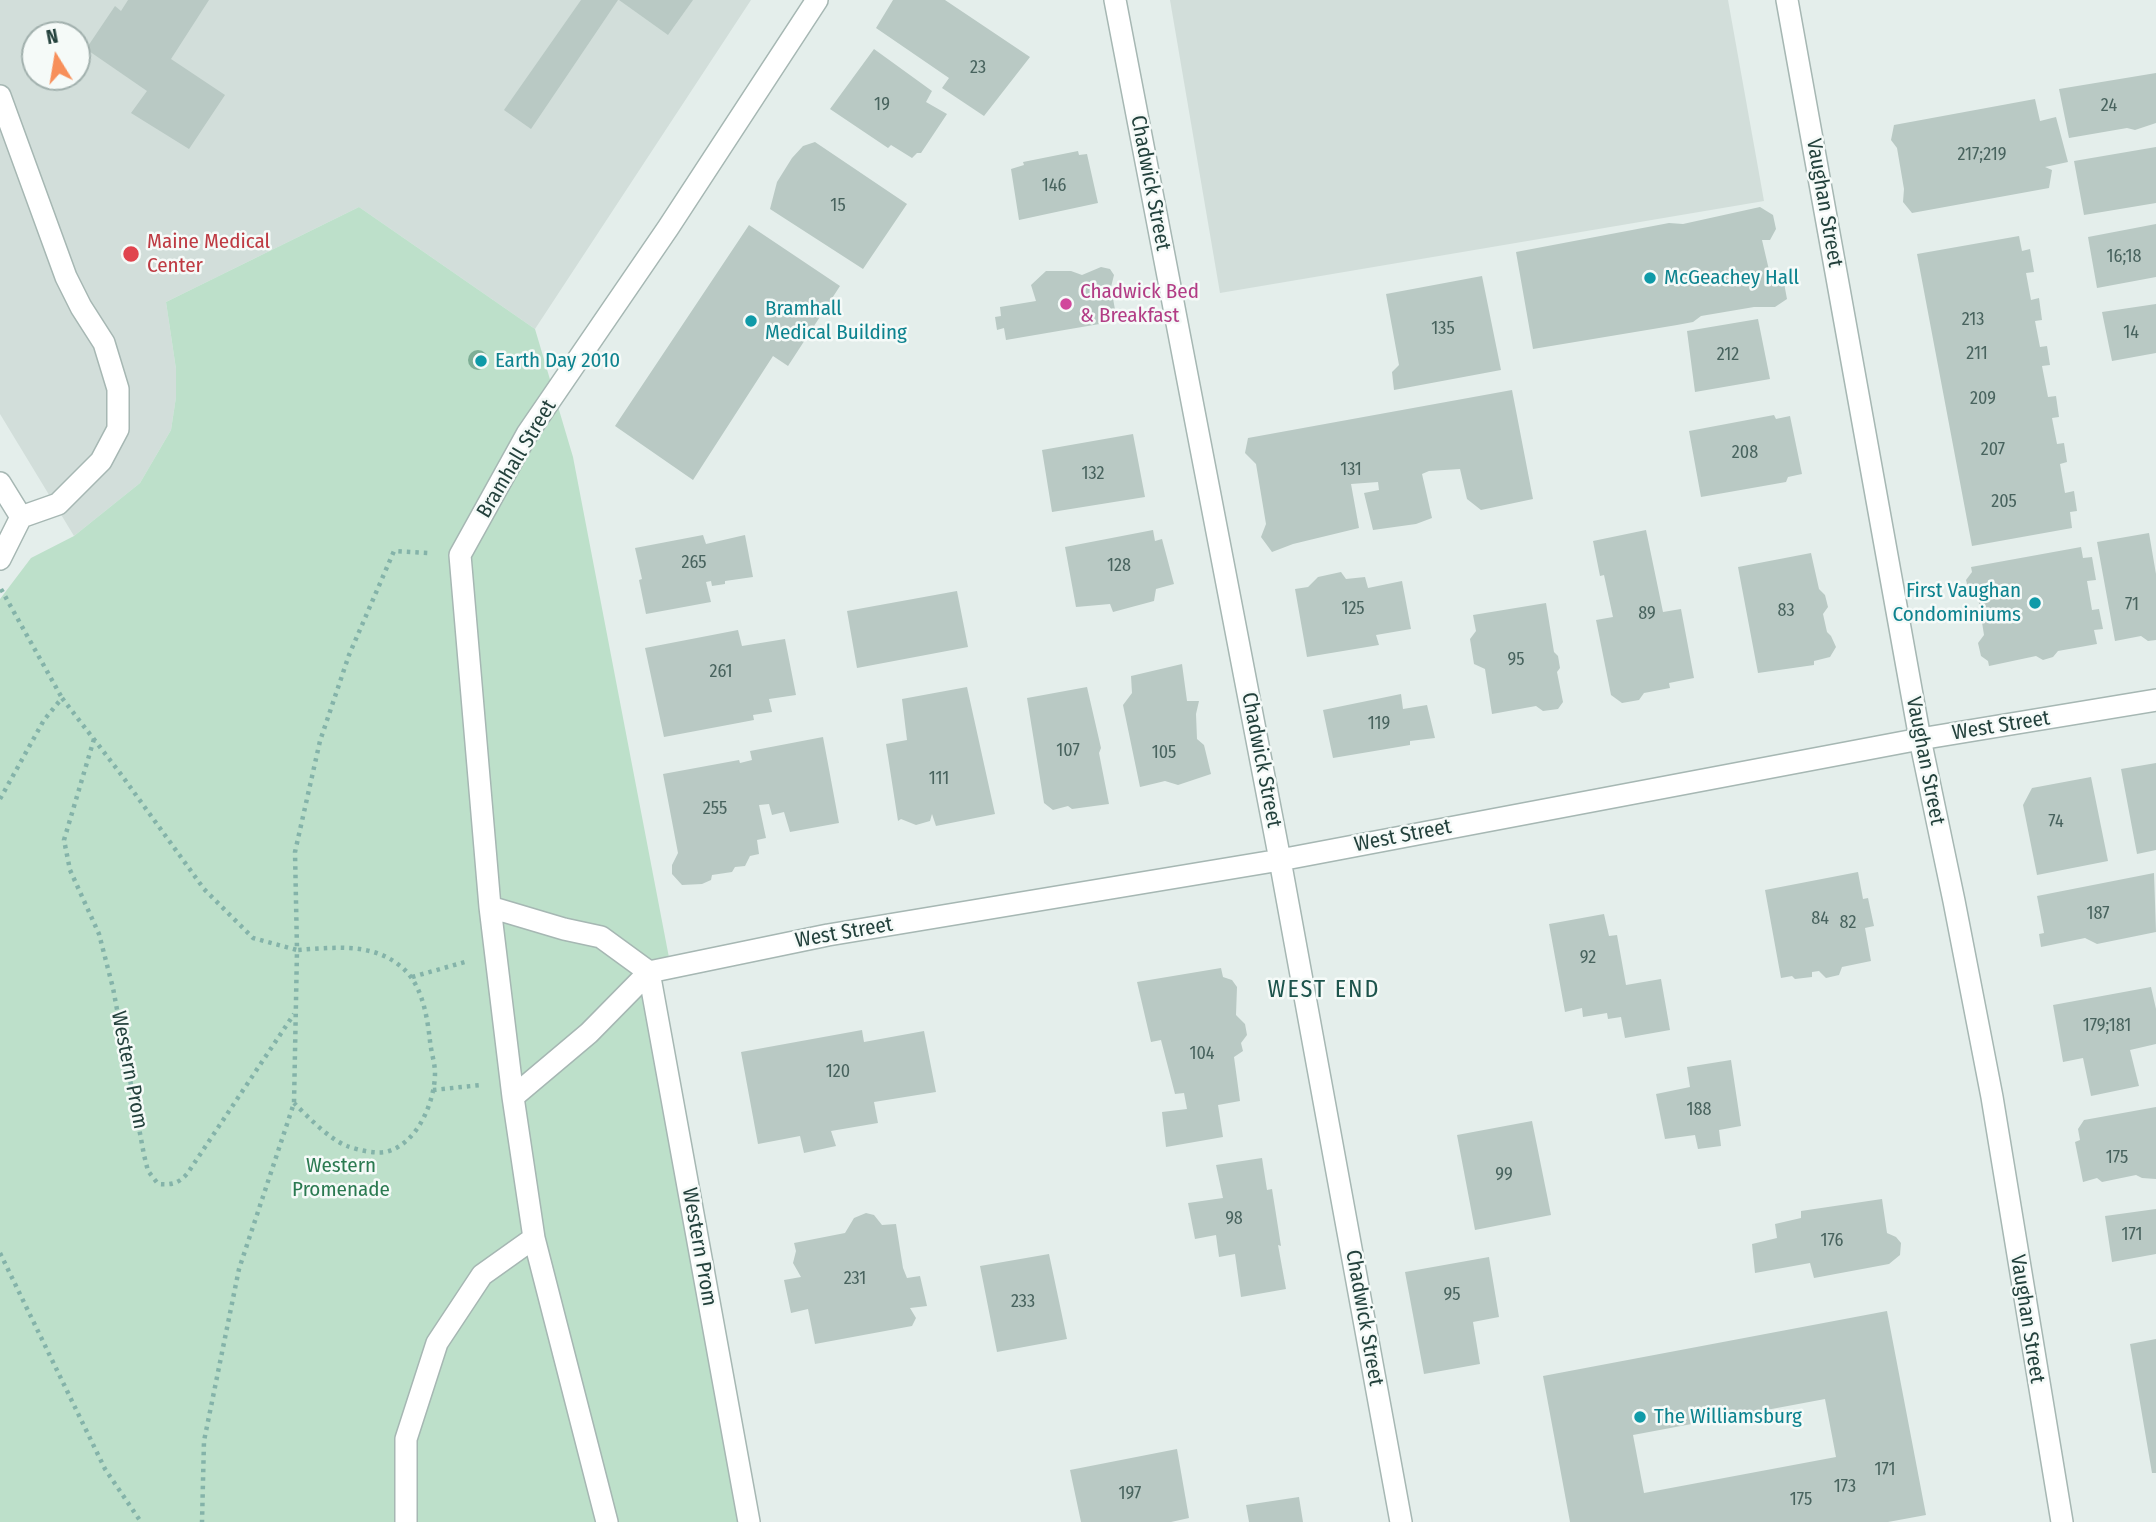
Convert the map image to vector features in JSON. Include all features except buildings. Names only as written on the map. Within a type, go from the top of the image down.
[{"type":"street","name":"Bramhall Street","points":[[460,555],[527,434],[668,228],[817,0]]},
{"type":"street","name":"Chadwick Street","points":[[1115,0],[1280,860],[1401,1522]]},
{"type":"street","name":"Vaughan Street","points":[[1787,0],[1920,739],[1992,1097],[2062,1522]]},
{"type":"street","points":[[0,96],[66,277],[80,307],[104,343],[118,389],[118,429],[101,461],[58,504],[21,517],[0,559]]},
{"type":"street","points":[[0,483],[21,517]]},
{"type":"street","points":[[460,555],[495,954],[534,1238],[607,1522]]},
{"type":"street","name":"West Street","points":[[649,972],[828,935],[1280,860],[1920,739],[2156,700]]},
{"type":"street","points":[[490,907],[601,937],[649,972],[589,1034],[512,1090]]},
{"type":"street","name":"Western Prom","points":[[649,972],[749,1522]]},
{"type":"street","points":[[406,1522],[406,1439],[437,1343],[482,1275],[534,1238]]},
{"type":"path","points":[[202,1522],[204,1441],[239,1269],[294,1103],[297,950],[295,852],[320,741],[349,655],[394,551],[460,555]]},
{"type":"path","points":[[0,588],[62,698],[204,889],[253,938],[297,950],[324,947],[363,948],[399,964],[412,977],[427,1015],[435,1072],[427,1114],[409,1138],[389,1152],[345,1145],[311,1120],[294,1103]]},
{"type":"path","points":[[0,799],[44,720],[62,698]]},
{"type":"path","name":"Western Prom","points":[[94,739],[64,841],[70,870],[102,945],[113,988],[144,1155],[148,1171],[158,1184],[170,1185],[187,1174],[295,1013]]},
{"type":"path","points":[[412,977],[495,954]]},
{"type":"path","points":[[433,1090],[512,1090]]},
{"type":"path","points":[[0,1253],[105,1469],[141,1522]]},
{"type":"shaded area","name":"Maine Medical Center","points":[[0,0],[751,0],[535,329],[359,207],[166,302],[176,369],[176,397],[171,430],[140,483],[74,536],[0,414]]},
{"type":"shaded area","points":[[1170,0],[1728,0],[1764,201],[1220,293]]},
{"type":"green space","name":"Western Promenade","points":[[359,207],[535,329],[573,457],[671,968],[650,972],[753,1522],[0,1522],[0,599],[31,558],[74,536],[140,483],[171,430],[176,397],[176,369],[166,302]]},
{"type":"place","name":"Maine Medical Center","points":[[131,254]]},
{"type":"place","name":"McGeachey Hall","points":[[1650,278]]},
{"type":"place","name":"Chadwick Bed & Breakfast","points":[[1066,304]]},
{"type":"place","name":"Bramhall Medical Building","points":[[751,321]]},
{"type":"place","name":"Earth Day 2010","points":[[481,361]]},
{"type":"place","name":"First Vaughan Condominiums","points":[[2035,603]]},
{"type":"place","name":"The Williamsburg","points":[[1640,1417]]},
{"type":"district","name":"WEST END","points":[[1324,990]]}]
